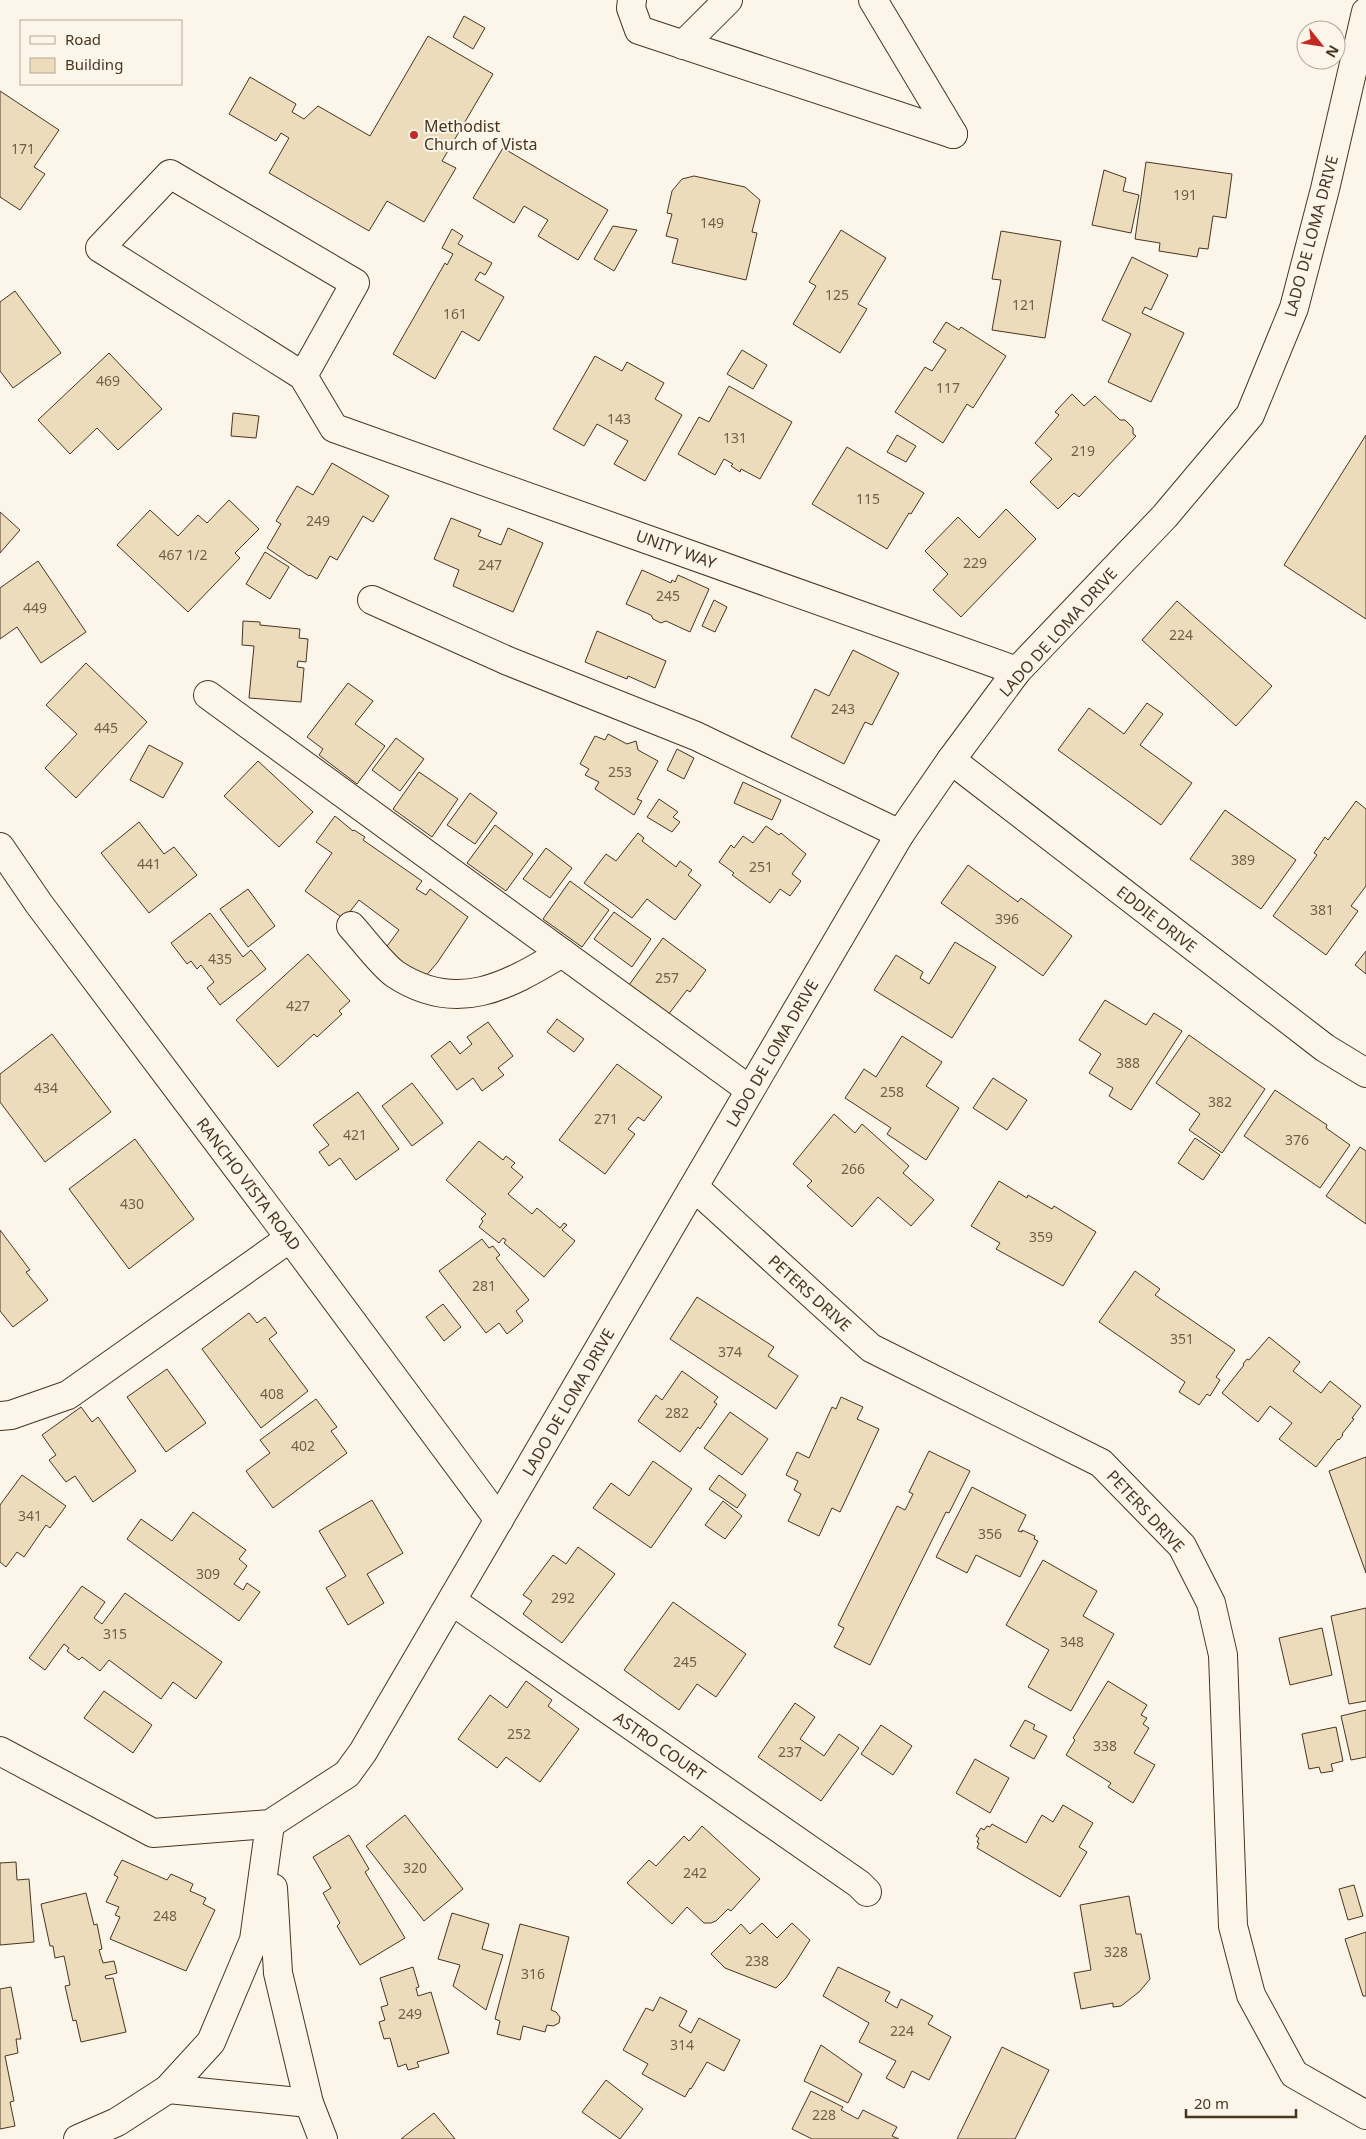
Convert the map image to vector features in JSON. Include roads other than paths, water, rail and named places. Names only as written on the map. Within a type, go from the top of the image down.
[{"type":"street","points":[[632,0],[631,8],[639,30],[953,134],[873,0]]},
{"type":"street","points":[[683,44],[728,0]]},
{"type":"street","name":"LADO DE LOMA DRIVE","points":[[0,1751],[153,1833],[270,1824],[347,1774],[363,1752],[452,1601],[900,834],[950,760],[1018,671],[1166,516],[1250,415],[1294,308],[1325,189],[1366,12]]},
{"type":"street","points":[[170,174],[355,283],[302,376],[100,248],[170,174]]},
{"type":"street","name":"UNITY WAY","points":[[302,376],[334,428],[1018,671]]},
{"type":"street","points":[[372,600],[508,661],[696,736],[900,834]]},
{"type":"street","points":[[208,695],[750,1090]]},
{"type":"street","name":"EDDIE DRIVE","points":[[950,760],[1325,1048],[1366,1073]]},
{"type":"street","name":"RANCHO VISTA ROAD","points":[[0,847],[39,904],[499,1520]]},
{"type":"street","points":[[351,926],[394,974],[420,987],[462,995],[489,991],[518,980],[562,953]]},
{"type":"street","name":"PETERS DRIVE","points":[[694,1187],[871,1348],[1101,1463],[1182,1546],[1211,1603],[1223,1655],[1232,1926],[1251,1995],[1294,2074],[1366,2115]]},
{"type":"street","points":[[0,1416],[11,1415],[68,1395],[290,1238]]},
{"type":"street","name":"ASTRO COURT","points":[[452,1601],[859,1884],[867,1892]]},
{"type":"street","points":[[78,2139],[117,2122],[168,2089],[211,2042],[254,1940],[270,1824]]},
{"type":"street","points":[[270,1824],[278,1973],[309,2103],[323,2139]]},
{"type":"street","points":[[168,2089],[309,2103]]},
{"type":"place","name":"Methodist Church of Vista","points":[[414,135]]}]
